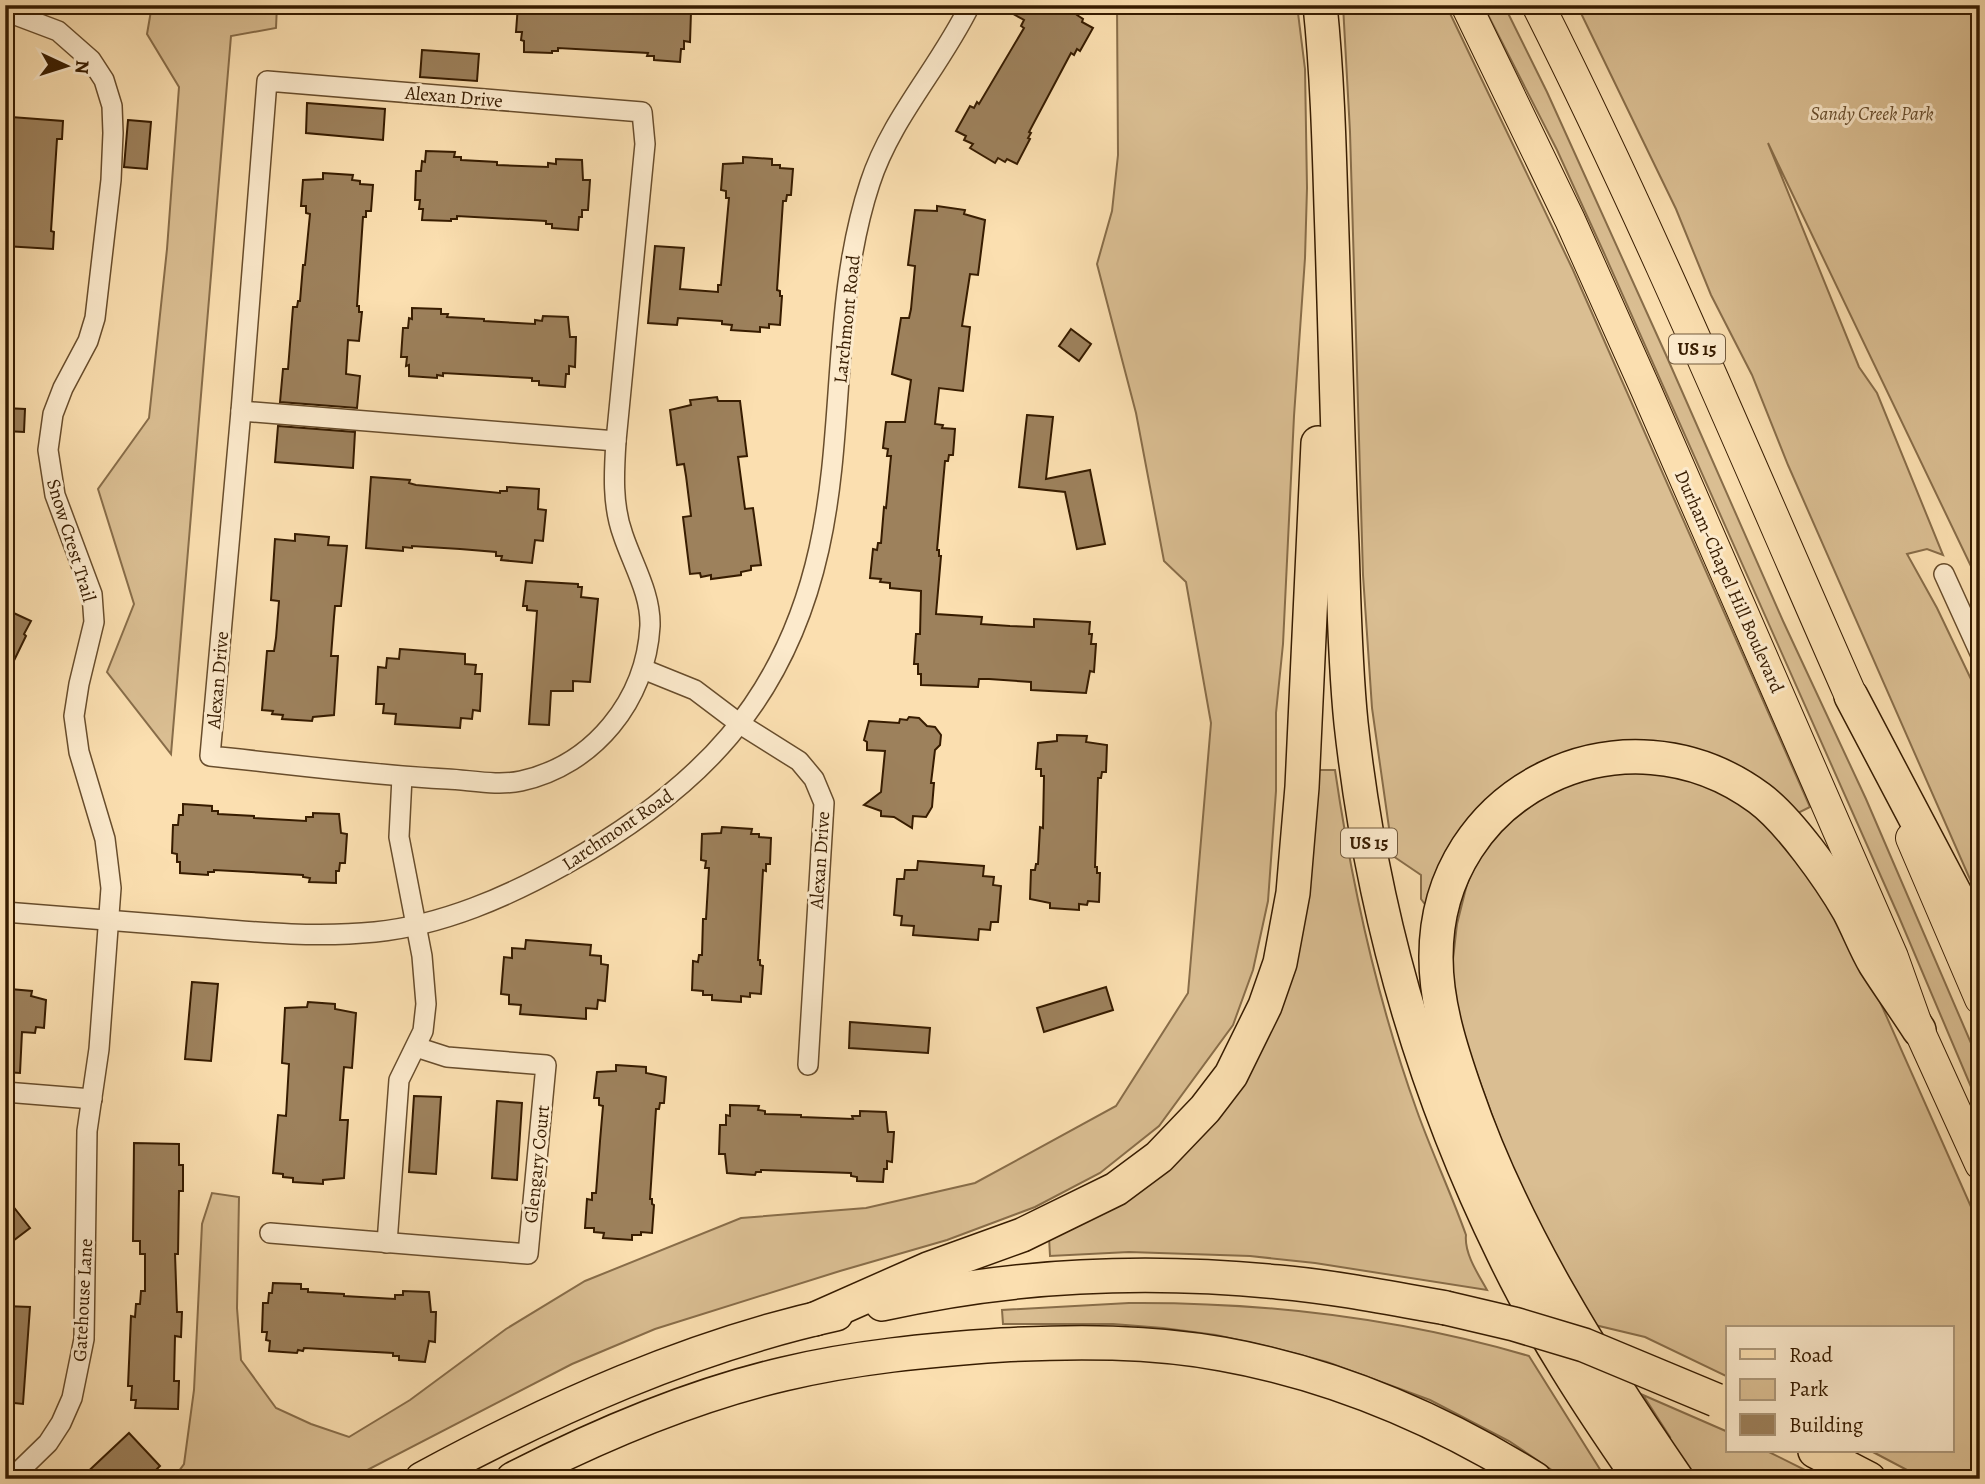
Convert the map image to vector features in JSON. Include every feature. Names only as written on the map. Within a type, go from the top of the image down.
[{"type":"highway","name":"US 15","points":[[1320,5],[1329,147],[1344,606],[1351,720],[1362,806],[1386,925],[1398,975],[1430,1079],[1465,1170],[1499,1244],[1557,1352],[1589,1405],[1640,1479]]},
{"type":"highway","name":"US 15","points":[[1538,5],[1637,212],[1852,696],[1980,941]]},
{"type":"highway","points":[[815,1318],[928,1269],[1023,1235],[1116,1189],[1158,1157],[1205,1110],[1231,1075],[1265,1006],[1280,963],[1293,893],[1302,787],[1317,474],[1326,159],[1329,147]]},
{"type":"highway","points":[[1677,1479],[1624,1402],[1560,1294],[1482,1141],[1447,1033],[1438,989],[1436,956],[1440,925],[1446,892],[1459,863],[1475,836],[1505,805],[1549,775],[1579,763],[1642,757],[1681,761],[1704,767],[1760,799],[1805,847],[1847,908],[1875,963],[1919,1030]]},
{"type":"highway","points":[[422,1479],[493,1440],[664,1365],[741,1339],[815,1318],[941,1292],[1032,1281],[1188,1276],[1279,1282],[1350,1291],[1446,1308],[1514,1324],[1584,1345],[1722,1403]]},
{"type":"highway","points":[[513,1479],[566,1451],[674,1407],[783,1374],[949,1348],[1062,1342],[1147,1344],[1223,1354],[1308,1375],[1371,1396],[1427,1419],[1485,1447],[1535,1479]]},
{"type":"highway","points":[[1817,1452],[1869,1479]]},
{"type":"main road","name":"Durham-Chapel Hill Boulevard","points":[[1466,5],[1570,220],[1674,452],[1893,957],[1919,1030],[1980,1164]]},
{"type":"main road","points":[[1852,696],[1980,999]]},
{"type":"street","name":"Larchmont Road","points":[[5,912],[307,935],[374,932],[416,925],[475,908],[538,880],[610,838],[703,767],[758,699],[791,637],[807,593],[819,550],[829,496],[850,262],[871,179],[894,129],[970,5]]},
{"type":"street","name":"Snow Crest Trail","points":[[5,11],[58,31],[91,60],[104,80],[113,106],[111,180],[94,318],[88,341],[63,388],[53,414],[48,450],[55,495],[92,594],[94,622],[74,716],[79,752],[105,839],[111,888],[109,920]]},
{"type":"street","name":"Alexan Drive","points":[[267,81],[642,112],[645,144],[614,484],[622,534],[648,601],[648,647],[636,688],[616,721],[587,750],[556,769],[519,781],[487,782],[402,777],[210,756],[241,411],[267,81]]},
{"type":"street","points":[[241,411],[616,441]]},
{"type":"street","points":[[1944,574],[1980,653]]},
{"type":"street","name":"Alexan Drive","points":[[643,669],[695,690],[740,724],[799,761],[814,779],[824,803],[808,1065]]},
{"type":"street","points":[[387,1243],[399,1080],[423,1031],[426,1004],[422,956],[399,838],[402,777]]},
{"type":"street","name":"Gatehouse Lane","points":[[12,1479],[48,1443],[61,1423],[72,1398],[80,1364],[86,1290],[86,1131],[100,1037],[109,920]]},
{"type":"street","name":"Glengary Court","points":[[271,1234],[528,1254],[546,1065],[447,1057],[416,1047]]},
{"type":"street","points":[[5,1092],[92,1099]]},
{"type":"green space","points":[[152,5],[277,5],[276,28],[231,36],[171,754],[107,672],[134,604],[98,489],[149,418],[167,249],[179,87],[147,34]]},
{"type":"green space","points":[[1117,5],[1297,5],[1305,69],[1305,258],[1283,644],[1276,713],[1276,791],[1268,901],[1253,970],[1233,1025],[1159,1126],[1100,1173],[1035,1207],[947,1240],[655,1329],[572,1364],[350,1479],[173,1479],[184,1464],[194,1390],[202,1224],[212,1193],[239,1197],[237,1308],[241,1360],[276,1408],[349,1437],[410,1400],[506,1329],[585,1281],[741,1218],[866,1208],[975,1183],[1116,1106],[1188,993],[1211,723],[1186,582],[1164,561],[1136,413],[1097,264],[1112,211],[1118,155]]},
{"type":"green space","points":[[1343,5],[1446,5],[1573,270],[1810,807],[1794,815],[1599,745],[1564,753],[1521,774],[1485,803],[1430,911],[1421,899],[1421,875],[1393,856],[1372,708],[1363,575],[1350,132]]},
{"type":"green space","points":[[1483,5],[1504,5],[1547,92],[1666,355],[1783,621],[1866,799],[1980,1064],[1980,1108],[1899,917],[1604,253],[1557,150]]},
{"type":"green space","name":"Sandy Creek Park","points":[[1577,5],[1980,5],[1980,585],[1768,143],[1859,367],[1877,393],[1943,555],[1927,549],[1907,554],[1937,608],[1980,698],[1980,902],[1788,465],[1752,375],[1711,295],[1676,209]]},
{"type":"green space","points":[[1643,768],[1722,788],[1792,846],[1861,959],[1980,1227],[1980,1479],[1924,1479],[1873,1452],[1954,1452],[1954,1326],[1726,1326],[1726,1376],[1645,1337],[1595,1325],[1574,1295],[1513,1173],[1459,1024],[1452,968],[1457,924],[1467,884],[1478,857],[1495,833],[1561,784]]},
{"type":"green space","points":[[1316,770],[1335,770],[1358,900],[1390,1027],[1417,1111],[1466,1235],[1469,1256],[1487,1290],[1315,1263],[1250,1256],[1129,1252],[1050,1256],[1049,1237],[1228,1100]]},
{"type":"green space","points":[[1129,1303],[1231,1306],[1331,1315],[1431,1332],[1529,1356],[1606,1479],[1565,1479],[1509,1441],[1430,1400],[1327,1362],[1274,1348],[1216,1335],[1163,1328],[1113,1324],[1003,1324],[1002,1310]]},
{"type":"green space","points":[[1643,1395],[1726,1431],[1726,1452],[1769,1452],[1823,1479],[1693,1479],[1664,1440],[1670,1437]]},
{"type":"building","points":[[518,5],[686,5],[685,12],[691,12],[690,42],[684,41],[680,62],[654,60],[654,56],[647,56],[648,53],[558,48],[558,51],[552,53],[524,52],[522,32],[516,32]]},
{"type":"building","points":[[997,5],[1069,5],[1079,11],[1077,15],[1083,19],[1082,22],[1093,28],[1080,51],[1077,49],[1074,55],[1071,53],[1029,132],[1030,139],[1017,164],[998,158],[995,163],[970,148],[973,144],[964,140],[966,136],[956,131],[970,106],[974,108],[977,102],[979,104],[1024,28],[1021,26],[1024,20]]},
{"type":"building","points":[[422,50],[479,54],[477,81],[420,77]]},
{"type":"building","points":[[307,103],[385,109],[383,140],[306,133]]},
{"type":"building","points":[[11,117],[63,121],[62,139],[57,139],[51,231],[54,232],[53,249],[5,246],[5,154],[8,154]]},
{"type":"building","points":[[128,120],[151,122],[147,169],[124,167]]},
{"type":"building","points":[[426,151],[455,152],[454,157],[461,157],[461,160],[497,162],[497,165],[548,167],[548,163],[556,164],[556,159],[582,160],[583,180],[590,180],[588,210],[582,210],[578,230],[552,228],[552,224],[546,224],[546,221],[457,216],[457,219],[451,221],[422,220],[420,200],[415,200],[416,171],[421,171]]},
{"type":"building","points":[[743,157],[772,159],[772,165],[793,169],[791,195],[787,195],[786,201],[783,201],[777,290],[782,296],[780,325],[760,327],[760,332],[731,330],[732,325],[722,324],[722,321],[678,318],[677,325],[648,323],[655,246],[684,248],[680,289],[718,292],[718,285],[721,285],[729,198],[726,198],[726,191],[721,190],[723,164],[743,163]]},
{"type":"building","points":[[323,173],[353,175],[352,180],[360,181],[360,184],[373,185],[371,211],[366,211],[366,217],[363,217],[357,306],[359,312],[362,312],[359,341],[348,340],[346,374],[360,376],[357,408],[280,402],[283,369],[288,369],[293,307],[297,307],[300,301],[305,265],[310,214],[306,213],[306,206],[301,206],[303,180],[323,179]]},
{"type":"building","points":[[937,206],[965,210],[964,214],[985,220],[978,275],[970,274],[962,326],[970,327],[963,391],[939,388],[935,424],[943,425],[942,428],[955,429],[953,455],[949,455],[948,461],[945,461],[937,550],[941,556],[936,614],[982,617],[981,624],[1010,626],[1034,627],[1034,619],[1090,622],[1091,644],[1096,644],[1094,672],[1090,671],[1086,693],[1031,690],[1031,682],[989,679],[979,679],[978,687],[921,685],[918,664],[914,664],[916,634],[920,634],[921,591],[890,588],[890,583],[870,578],[873,549],[877,550],[878,543],[881,543],[884,507],[886,508],[891,456],[887,456],[888,449],[883,448],[886,422],[905,422],[911,380],[892,374],[901,318],[909,318],[911,309],[915,266],[908,265],[915,210],[937,211]]},
{"type":"building","points":[[412,308],[441,309],[441,314],[448,314],[447,317],[535,324],[535,320],[542,321],[543,316],[568,317],[570,337],[576,337],[575,367],[569,366],[565,387],[539,385],[539,381],[532,381],[532,378],[443,373],[443,376],[437,375],[437,378],[409,376],[407,357],[401,357],[403,328],[408,328],[409,318],[412,319]]},
{"type":"building","points":[[1071,329],[1091,344],[1079,361],[1059,346]]},
{"type":"building","points":[[717,397],[718,401],[740,401],[747,456],[738,457],[745,509],[753,508],[761,565],[751,566],[751,570],[741,572],[741,575],[711,579],[711,575],[701,577],[700,573],[690,574],[683,517],[691,516],[684,464],[677,465],[670,410],[691,405],[690,400]]},
{"type":"building","points":[[5,408],[25,409],[24,432],[5,431]]},
{"type":"building","points":[[1027,415],[1053,417],[1046,479],[1090,470],[1105,544],[1077,549],[1065,492],[1019,487]]},
{"type":"building","points":[[278,426],[355,432],[353,468],[275,462]]},
{"type":"building","points":[[371,477],[410,480],[409,483],[416,485],[500,493],[507,491],[507,487],[539,489],[538,509],[546,510],[543,541],[535,540],[532,563],[501,560],[502,556],[496,556],[496,552],[412,546],[403,547],[403,551],[366,548]]},
{"type":"building","points":[[295,534],[329,537],[328,545],[347,546],[341,606],[335,606],[331,656],[338,656],[334,715],[313,717],[312,721],[282,719],[283,715],[262,710],[267,651],[274,651],[279,601],[271,600],[275,539],[295,541]]},
{"type":"building","points":[[526,581],[578,584],[578,587],[582,587],[581,597],[598,599],[590,682],[573,681],[573,691],[551,691],[549,725],[529,724],[537,611],[527,610],[527,606],[523,606]]},
{"type":"building","points":[[5,609],[31,621],[5,679]]},
{"type":"building","points":[[400,649],[465,654],[465,664],[476,665],[475,674],[482,674],[480,711],[473,710],[472,719],[461,718],[460,728],[395,724],[396,714],[383,713],[384,704],[376,704],[378,667],[386,668],[387,658],[399,659]]},
{"type":"building","points":[[909,717],[919,718],[927,726],[935,727],[941,735],[940,745],[935,750],[931,783],[934,783],[932,807],[926,817],[913,816],[912,828],[894,817],[881,816],[881,811],[864,805],[881,792],[885,751],[867,750],[867,742],[864,740],[869,721],[899,723],[900,719],[907,720]]},
{"type":"building","points":[[1057,735],[1087,736],[1086,742],[1107,745],[1106,772],[1102,772],[1101,778],[1098,778],[1095,867],[1097,873],[1100,873],[1099,902],[1079,904],[1079,910],[1050,908],[1050,903],[1030,899],[1031,870],[1035,870],[1038,864],[1040,827],[1043,828],[1044,776],[1041,776],[1041,769],[1036,769],[1038,743],[1057,741]]},
{"type":"building","points":[[183,804],[212,806],[212,811],[218,811],[218,814],[254,818],[306,821],[306,817],[313,817],[313,813],[339,814],[341,833],[347,834],[345,863],[340,863],[339,871],[336,871],[336,883],[309,882],[310,878],[303,875],[214,870],[208,872],[208,875],[180,873],[177,854],[172,853],[173,825],[178,825],[179,815],[183,815]]},
{"type":"building","points":[[722,827],[752,829],[751,834],[771,838],[770,864],[766,864],[766,871],[763,870],[758,960],[763,966],[761,994],[741,996],[741,1002],[712,1000],[712,995],[703,995],[703,991],[692,990],[693,961],[698,962],[699,955],[702,955],[703,919],[706,919],[709,868],[705,868],[706,861],[701,860],[702,834],[721,833]]},
{"type":"building","points":[[918,861],[984,866],[983,876],[994,877],[993,885],[1001,886],[998,922],[991,922],[990,930],[979,929],[978,940],[913,935],[914,926],[901,925],[902,916],[894,915],[897,879],[904,879],[905,870],[917,870]]},
{"type":"building","points":[[526,940],[591,945],[590,955],[601,956],[601,964],[608,965],[605,1001],[598,1000],[597,1009],[586,1008],[586,1019],[520,1014],[521,1005],[509,1004],[509,995],[501,994],[504,957],[512,958],[512,948],[525,949]]},
{"type":"building","points":[[192,982],[218,984],[211,1061],[185,1059]]},
{"type":"building","points":[[1106,987],[1113,1010],[1044,1032],[1037,1008]]},
{"type":"building","points":[[10,989],[32,991],[31,996],[46,1000],[44,1028],[36,1027],[35,1033],[22,1032],[20,1073],[5,1072],[5,996],[9,997]]},
{"type":"building","points":[[308,1002],[335,1004],[335,1009],[356,1013],[352,1068],[344,1067],[340,1120],[348,1120],[344,1178],[323,1180],[323,1184],[293,1182],[293,1178],[273,1173],[278,1115],[286,1116],[289,1064],[282,1063],[285,1008],[307,1007]]},
{"type":"building","points":[[850,1022],[930,1028],[928,1053],[849,1048]]},
{"type":"building","points":[[616,1065],[646,1067],[646,1073],[666,1077],[664,1103],[660,1103],[659,1109],[656,1109],[650,1199],[654,1205],[652,1233],[632,1235],[632,1240],[603,1238],[604,1233],[594,1232],[594,1228],[585,1228],[587,1199],[592,1200],[592,1193],[596,1193],[603,1106],[599,1105],[599,1098],[594,1098],[597,1072],[616,1071]]},
{"type":"building","points":[[414,1096],[441,1097],[436,1174],[409,1172]]},
{"type":"building","points":[[497,1101],[522,1103],[517,1180],[492,1178]]},
{"type":"building","points":[[730,1105],[759,1106],[758,1110],[765,1111],[765,1114],[801,1117],[853,1119],[852,1116],[860,1116],[860,1111],[886,1112],[888,1132],[894,1132],[892,1162],[887,1161],[883,1182],[857,1181],[857,1177],[851,1176],[851,1173],[761,1170],[755,1175],[727,1173],[725,1154],[719,1154],[720,1125],[726,1125],[726,1115],[730,1116]]},
{"type":"building","points":[[134,1143],[179,1144],[179,1165],[183,1165],[183,1191],[179,1191],[178,1254],[175,1254],[177,1312],[182,1312],[181,1337],[175,1336],[174,1381],[179,1381],[178,1409],[135,1408],[136,1400],[131,1400],[132,1386],[128,1386],[131,1316],[135,1317],[141,1291],[145,1291],[145,1254],[140,1254],[140,1241],[133,1241]]},
{"type":"building","points":[[5,1196],[30,1228],[5,1247]]},
{"type":"building","points":[[273,1283],[301,1284],[301,1289],[308,1289],[308,1292],[395,1299],[395,1295],[403,1295],[403,1291],[429,1292],[431,1312],[436,1312],[435,1342],[429,1341],[425,1362],[399,1360],[399,1356],[393,1356],[393,1353],[304,1348],[297,1353],[269,1351],[267,1332],[262,1332],[263,1303],[268,1303]]},
{"type":"building","points":[[5,1306],[30,1307],[23,1404],[5,1402]]},
{"type":"building","points":[[129,1433],[160,1466],[147,1479],[80,1479]]}]
